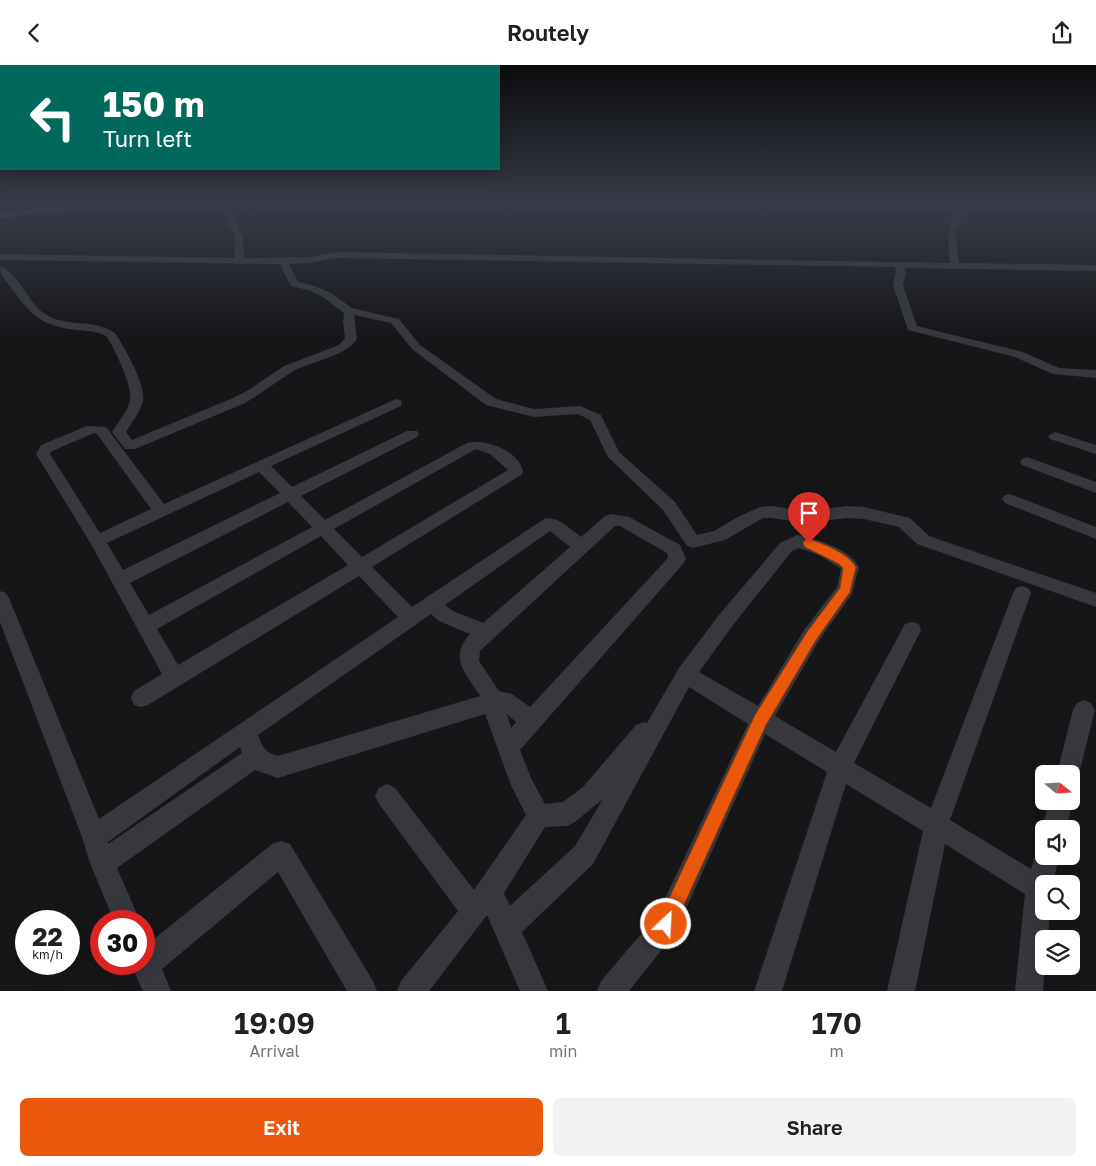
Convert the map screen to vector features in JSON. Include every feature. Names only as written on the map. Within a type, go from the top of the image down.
[{"type":"street","points":[[239,250],[239,259]]},
{"type":"street","points":[[953,250],[955,266]]},
{"type":"street","points":[[0,257],[284,261],[309,260],[336,255],[1096,268]]},
{"type":"street","points":[[284,261],[294,284],[311,288],[327,295],[342,308],[349,311],[395,321],[416,347],[491,402],[534,413],[580,410],[596,418],[613,455],[642,479],[669,506],[693,542],[720,537],[742,522],[760,513],[771,512],[806,517],[847,512],[864,513],[904,522],[923,540],[1096,600]]},
{"type":"street","points":[[899,265],[898,285],[912,328],[1020,354],[1058,371],[1096,374]]},
{"type":"street","points":[[0,269],[8,275],[10,287],[38,314],[53,323],[100,330],[110,334],[116,343],[137,396],[134,409],[119,432],[130,446],[238,401],[252,394],[288,369],[343,347],[351,339],[348,321],[349,311]]},
{"type":"street","points":[[97,541],[396,403]]},
{"type":"street","points":[[161,511],[101,430],[92,429],[46,448],[43,454],[97,541],[175,678]]},
{"type":"street","points":[[119,580],[412,434]]},
{"type":"street","points":[[1055,436],[1096,451]]},
{"type":"street","points":[[142,698],[362,567],[513,474],[516,472],[515,466],[487,446],[477,444],[145,626]]},
{"type":"street","points":[[1027,462],[1096,488]]},
{"type":"street","points":[[262,466],[411,618]]},
{"type":"street","points":[[1010,499],[1096,533]]},
{"type":"street","points":[[508,747],[676,559],[674,549],[623,521],[611,520],[476,639],[469,650],[468,661],[492,701],[508,747],[522,785],[539,816]]},
{"type":"street","points":[[94,837],[550,523],[581,546]]},
{"type":"street","points":[[506,928],[584,855],[686,674],[726,620],[786,547],[797,541],[809,543],[844,560],[850,567],[846,589],[811,636],[761,720],[666,924],[610,991]]},
{"type":"street","points":[[901,991],[937,823],[1022,593]]},
{"type":"street","points":[[0,598],[94,837],[102,863],[122,910]]},
{"type":"street","points":[[431,604],[446,616],[469,624],[485,633]]},
{"type":"street","points":[[768,991],[840,767],[912,630]]},
{"type":"street","points":[[686,674],[937,823],[1035,885]]},
{"type":"street","points":[[246,731],[255,757],[263,764],[278,767],[492,701],[505,701],[532,721]]},
{"type":"street","points":[[539,816],[567,814],[591,795],[670,701]]},
{"type":"street","points":[[1070,765],[1084,710]]},
{"type":"street","points":[[102,863],[255,757]]},
{"type":"street","points":[[388,797],[506,928],[534,991]]},
{"type":"street","points":[[411,991],[482,901],[539,816]]},
{"type":"street","points":[[155,954],[281,853],[364,991]]},
{"type":"street","points":[[1029,991],[1037,920]]},
{"type":"street","points":[[150,975],[157,991]]},
{"type":"route","points":[[666,924],[761,720],[811,636],[846,589],[850,567],[844,560],[809,543]]}]
